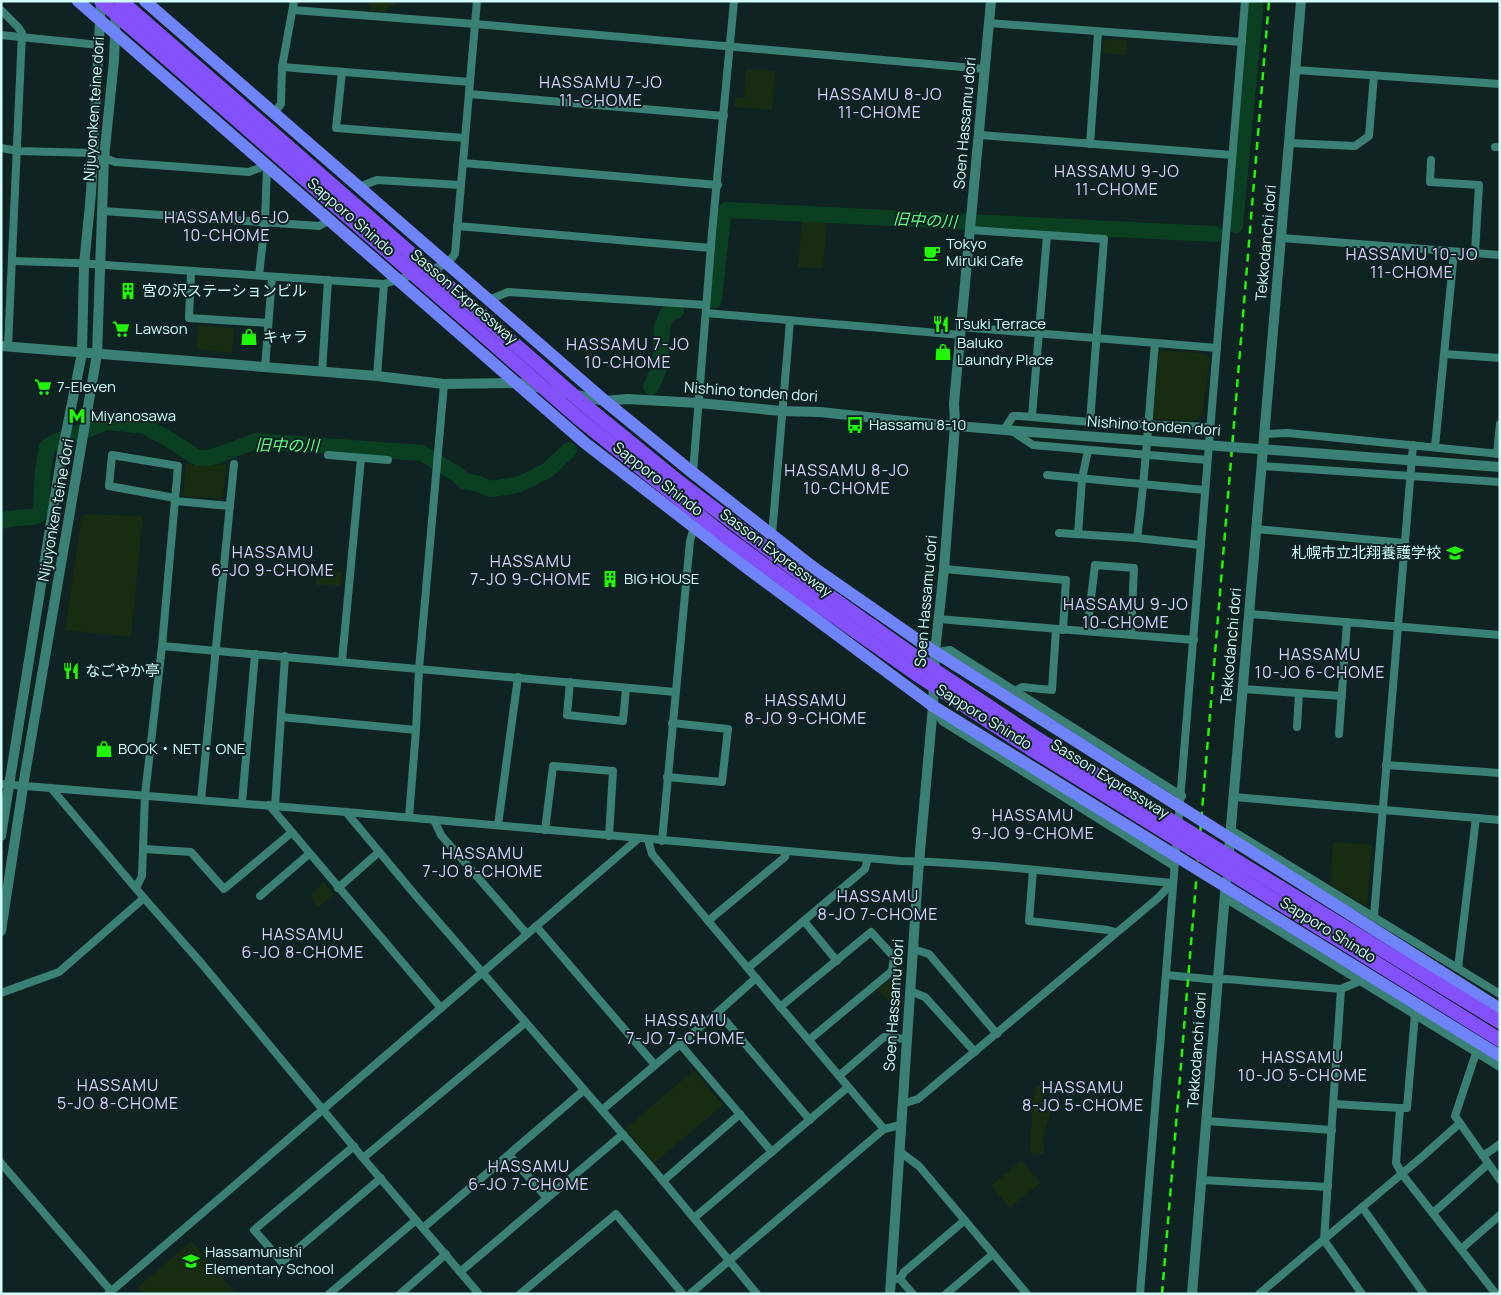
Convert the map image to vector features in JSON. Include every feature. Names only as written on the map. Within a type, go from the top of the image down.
[{"type":"highway","name":"Sapporo Shindo","points":[[78,1],[585,443],[933,706],[1500,1056]]},
{"type":"highway","name":"Sasson Expressway","points":[[101,1],[577,417],[725,536],[816,604],[919,676],[1031,749],[1500,1040]]},
{"type":"highway","name":"Sasson Expressway","points":[[121,1],[587,407],[689,490],[809,581],[928,665],[1038,739],[1500,1022]]},
{"type":"highway","name":"Sapporo Shindo","points":[[145,1],[605,401],[814,568],[935,652],[1500,1009]]},
{"type":"street","name":"Nijuyonken teine dori","points":[[1,836],[5,784],[62,453],[82,353],[84,265],[93,153],[101,1]]},
{"type":"street","name":"Nijuyonken teine dori","points":[[1,931],[97,354],[104,158],[116,1]]},
{"type":"street","points":[[274,113],[281,104],[282,67],[294,1]]},
{"type":"street","points":[[12,261],[384,284],[447,264],[455,254],[477,1]]},
{"type":"street","points":[[693,473],[711,248],[734,1]]},
{"type":"street","name":"Soen Hassamu dori","points":[[890,1294],[895,1279],[902,1104],[919,862],[933,706],[935,652],[944,569],[955,425],[954,403],[972,224],[991,1]]},
{"type":"street","points":[[1140,1294],[1172,883],[1182,796],[1207,460],[1245,1]]},
{"type":"street","name":"Tekkodanchi dori","points":[[1192,1294],[1301,1]]},
{"type":"street","points":[[1,10],[22,33],[12,261],[4,347]]},
{"type":"street","points":[[293,10],[475,24],[985,69]]},
{"type":"street","points":[[989,23],[1242,42]]},
{"type":"street","points":[[1090,144],[1098,32]]},
{"type":"street","points":[[1,35],[99,45]]},
{"type":"street","points":[[282,67],[470,82]]},
{"type":"street","points":[[1296,70],[1500,84]]},
{"type":"street","points":[[342,72],[336,128],[465,138]]},
{"type":"street","points":[[1289,142],[1355,146],[1369,136],[1374,75]]},
{"type":"street","points":[[469,94],[724,116]]},
{"type":"street","points":[[980,135],[1232,155]]},
{"type":"street","points":[[1,148],[18,151],[93,153],[115,162],[249,172],[267,165],[265,222],[259,275]]},
{"type":"street","points":[[1431,160],[1430,182],[1479,185],[1475,253]]},
{"type":"street","points":[[463,163],[718,185]]},
{"type":"street","points":[[359,187],[377,180],[461,185]]},
{"type":"street","points":[[103,211],[319,226],[330,220]]},
{"type":"street","points":[[972,224],[1047,235],[1104,239],[1090,422]]},
{"type":"street","points":[[457,226],[711,248]]},
{"type":"street","points":[[1032,416],[1047,235]]},
{"type":"street","points":[[1282,238],[1500,255]]},
{"type":"street","points":[[1435,448],[1454,252]]},
{"type":"street","points":[[191,272],[189,318],[268,323]]},
{"type":"street","points":[[265,368],[272,277]]},
{"type":"street","points":[[322,372],[328,280]]},
{"type":"street","points":[[377,376],[384,284]]},
{"type":"street","points":[[489,300],[508,292],[706,309],[790,321],[961,331],[1038,333],[1217,348]]},
{"type":"street","points":[[772,535],[790,321]]},
{"type":"street","points":[[1137,538],[1144,483],[1147,425],[1155,343]]},
{"type":"street","name":"Nishino tonden dori","points":[[4,347],[377,376],[444,384],[518,383],[605,401],[627,399],[699,403],[782,411],[820,412],[933,424],[1500,467]]},
{"type":"street","points":[[1444,354],[1500,358]]},
{"type":"street","points":[[409,818],[419,669],[444,384]]},
{"type":"street","points":[[1207,460],[1034,446],[1010,430],[1012,416],[1032,416],[1090,422],[1210,427]]},
{"type":"street","points":[[1264,434],[1288,432],[1498,454],[1500,424]]},
{"type":"street","points":[[1374,916],[1413,445]]},
{"type":"street","points":[[1078,534],[1082,479],[1088,450]]},
{"type":"street","points":[[136,888],[142,876],[145,795],[162,646],[175,500],[178,466],[112,455],[110,486],[175,500],[230,506]]},
{"type":"street","points":[[328,455],[388,460]]},
{"type":"street","points":[[342,661],[361,458]]},
{"type":"street","points":[[201,800],[234,464]]},
{"type":"street","points":[[1262,466],[1500,482]]},
{"type":"street","points":[[1047,476],[1144,483],[1205,490]]},
{"type":"street","points":[[662,841],[690,541],[694,527]]},
{"type":"street","points":[[1256,530],[1405,544]]},
{"type":"street","points":[[1059,533],[1137,538],[1201,545]]},
{"type":"street","points":[[1087,632],[1095,565],[1134,568],[1131,635]]},
{"type":"street","points":[[944,569],[1066,580],[1052,690],[1022,687],[1015,691]]},
{"type":"street","points":[[1250,614],[1500,635]]},
{"type":"street","points":[[938,619],[1194,640]]},
{"type":"street","points":[[1339,734],[1348,622]]},
{"type":"street","points":[[162,646],[675,692]]},
{"type":"street","points":[[935,652],[950,650],[1182,796]]},
{"type":"street","points":[[242,803],[255,654]]},
{"type":"street","points":[[285,656],[272,806],[291,833],[441,1008]]},
{"type":"street","points":[[498,825],[518,677]]},
{"type":"street","points":[[570,682],[567,715],[623,721],[626,688]]},
{"type":"street","points":[[1242,689],[1342,696]]},
{"type":"street","points":[[1297,727],[1299,693]]},
{"type":"street","points":[[933,706],[942,721],[1174,866]]},
{"type":"street","points":[[281,717],[416,730]]},
{"type":"street","points":[[667,776],[722,782],[728,729],[672,723]]},
{"type":"street","points":[[1386,764],[1500,773]]},
{"type":"street","points":[[545,830],[553,766],[613,771],[610,836]]},
{"type":"street","points":[[5,784],[1172,883]]},
{"type":"street","points":[[51,788],[324,1108],[363,1158],[479,1294]]},
{"type":"street","points":[[1234,797],[1500,820]]},
{"type":"street","points":[[346,812],[525,1023],[623,1134],[757,1294]]},
{"type":"street","points":[[1458,968],[1476,818]]},
{"type":"street","points":[[434,820],[441,835],[527,934]]},
{"type":"street","points":[[1231,830],[1500,994]]},
{"type":"street","points":[[144,849],[191,852],[224,890],[291,833]]},
{"type":"street","points":[[644,839],[652,854],[884,1129]]},
{"type":"street","points":[[1,1163],[109,1292],[172,1241],[536,926],[644,839]]},
{"type":"street","points":[[708,921],[785,858],[786,851]]},
{"type":"street","points":[[338,888],[379,852]]},
{"type":"street","points":[[260,896],[309,854]]},
{"type":"street","points":[[748,968],[865,869],[868,858]]},
{"type":"street","points":[[1033,870],[1029,921],[1115,932]]},
{"type":"street","points":[[902,1104],[918,1099],[997,1034],[1115,932],[1158,898],[1172,883]]},
{"type":"street","points":[[1,993],[59,972],[144,898]]},
{"type":"street","points":[[1225,898],[1499,1067],[1497,1072],[1500,1075]]},
{"type":"street","points":[[804,921],[836,960]]},
{"type":"street","points":[[536,926],[655,1066]]},
{"type":"street","points":[[780,1007],[871,932],[894,957],[892,971],[809,1040]]},
{"type":"street","points":[[913,949],[929,954],[997,1034]]},
{"type":"street","points":[[1166,976],[1227,979],[1340,989],[1360,980]]},
{"type":"street","points":[[602,1110],[756,978]]},
{"type":"street","points":[[1340,989],[1324,1240],[1362,1294]]},
{"type":"street","points":[[910,991],[925,997],[975,1052]]},
{"type":"street","points":[[718,1012],[810,1120]]},
{"type":"street","points":[[1334,1104],[1406,1108],[1415,1014]]},
{"type":"street","points":[[363,1158],[525,1023]]},
{"type":"street","points":[[839,1076],[884,1037],[907,1039]]},
{"type":"street","points":[[680,1044],[772,1152]]},
{"type":"street","points":[[1476,1053],[1455,1116],[1500,1180]]},
{"type":"street","points":[[694,1218],[848,1087]]},
{"type":"street","points":[[423,1228],[584,1090]]},
{"type":"street","points":[[1400,1108],[1396,1164],[1496,1294]]},
{"type":"street","points":[[663,1181],[740,1114]]},
{"type":"street","points":[[1206,1121],[1332,1130]]},
{"type":"street","points":[[1259,1294],[1460,1123]]},
{"type":"street","points":[[690,1294],[884,1129],[901,1125]]},
{"type":"street","points":[[460,1272],[623,1134]]},
{"type":"street","points":[[1483,1156],[1500,1144]]},
{"type":"street","points":[[354,1146],[254,1230],[282,1262],[381,1178]]},
{"type":"street","points":[[899,1151],[919,1166],[993,1254],[1022,1292]]},
{"type":"street","points":[[509,1155],[547,1198]]},
{"type":"street","points":[[1433,1213],[1488,1164]]},
{"type":"street","points":[[1202,1180],[1328,1187]]},
{"type":"street","points":[[1362,1208],[1424,1294]]},
{"type":"street","points":[[520,1294],[616,1214],[683,1294]]},
{"type":"street","points":[[1461,1249],[1500,1215]]},
{"type":"street","points":[[329,1294],[416,1220]]},
{"type":"street","points":[[913,1294],[895,1279],[965,1220]]},
{"type":"street","points":[[400,1294],[446,1254]]},
{"type":"street","points":[[946,1294],[993,1254]]},
{"type":"green space","points":[[369,1],[394,1],[393,7],[388,6],[387,12],[370,11]]},
{"type":"green space","points":[[1106,39],[1127,40],[1126,55],[1102,53],[1103,42]]},
{"type":"green space","points":[[746,69],[775,71],[772,110],[734,107],[735,98],[744,98]]},
{"type":"green space","points":[[802,217],[827,219],[823,269],[798,267]]},
{"type":"green space","points":[[198,325],[234,328],[232,353],[197,349]]},
{"type":"green space","points":[[1161,350],[1206,354],[1210,359],[1202,415],[1195,421],[1155,419],[1153,416],[1159,352]]},
{"type":"green space","points":[[186,463],[201,467],[227,464],[223,496],[220,499],[183,496]]},
{"type":"green space","points":[[82,514],[143,516],[131,637],[65,630]]},
{"type":"green space","points":[[316,569],[342,572],[341,586],[316,585]]},
{"type":"green space","points":[[1333,842],[1372,845],[1367,907],[1330,884]]},
{"type":"green space","points":[[323,881],[334,894],[317,908],[312,896]]},
{"type":"green space","points":[[896,974],[896,994],[888,1001],[877,989]]},
{"type":"green space","points":[[694,1070],[723,1105],[654,1163],[625,1129]]},
{"type":"green space","points":[[1038,1086],[1041,1087],[1051,1109],[1043,1140],[1045,1152],[1039,1155],[1030,1153],[1032,1113],[1024,1108],[1023,1104],[1026,1100],[1033,1099],[1035,1089]]},
{"type":"green space","points":[[1020,1161],[1040,1183],[1010,1208],[991,1186]]},
{"type":"green space","name":"Hassamunishi Elementary School","points":[[192,1241],[236,1294],[144,1294],[138,1287]]},
{"type":"waterway","name":"旧中の川","points":[[1235,225],[1256,1]]},
{"type":"waterway","name":"旧中の川","points":[[714,300],[723,216],[727,210],[1215,234]]},
{"type":"waterway","name":"旧中の川","points":[[651,387],[660,366],[662,327],[667,314],[676,311]]},
{"type":"waterway","name":"旧中の川","points":[[1,521],[37,516],[41,510],[43,471],[47,447],[107,422],[145,426],[198,458],[210,458],[256,441],[422,453],[458,475],[464,481],[491,489],[517,485],[533,478],[548,470],[569,450]]},
{"type":"railway","points":[[1162,1294],[1269,1]]},
{"type":"place","name":"Tokyo Miruki Cafe","points":[[932,253]]},
{"type":"place","name":"宮の沢ステーションビル","points":[[128,291]]},
{"type":"place","name":"Tsuki Terrace","points":[[941,324]]},
{"type":"place","name":"Lawson","points":[[121,329]]},
{"type":"place","name":"キャラ","points":[[249,337]]},
{"type":"place","name":"Baluko Laundry Place","points":[[943,352]]},
{"type":"place","name":"7-Eleven","points":[[43,387]]},
{"type":"place","name":"Miyanosawa","points":[[77,416]]},
{"type":"place","name":"Hassamu 8-10","points":[[855,425]]},
{"type":"place","name":"札幌市立北翔養護学校","points":[[1455,553]]},
{"type":"place","name":"BIG HOUSE","points":[[610,579]]},
{"type":"place","name":"なごやか亭","points":[[71,671]]},
{"type":"place","name":"BOOK・NET・ONE","points":[[104,749]]},
{"type":"place","name":"Hassamunishi Elementary School","points":[[191,1261]]},
{"type":"district","name":"HASSAMU 7-JO 11-CHOME","points":[[601,91]]},
{"type":"district","name":"HASSAMU 8-JO 11-CHOME","points":[[880,103]]},
{"type":"district","name":"HASSAMU 9-JO 11-CHOME","points":[[1117,180]]},
{"type":"district","name":"HASSAMU 6-JO 10-CHOME","points":[[227,226]]},
{"type":"district","name":"HASSAMU 10-JO 11-CHOME","points":[[1412,263]]},
{"type":"district","name":"HASSAMU 7-JO 10-CHOME","points":[[628,353]]},
{"type":"district","name":"HASSAMU 8-JO 10-CHOME","points":[[847,479]]},
{"type":"district","name":"HASSAMU 6-JO 9-CHOME","points":[[273,561]]},
{"type":"district","name":"HASSAMU 7-JO 9-CHOME","points":[[531,570]]},
{"type":"district","name":"HASSAMU 9-JO 10-CHOME","points":[[1126,613]]},
{"type":"district","name":"HASSAMU 10-JO 6-CHOME","points":[[1320,663]]},
{"type":"district","name":"HASSAMU 8-JO 9-CHOME","points":[[806,709]]},
{"type":"district","name":"HASSAMU 9-JO 9-CHOME","points":[[1033,824]]},
{"type":"district","name":"HASSAMU 7-JO 8-CHOME","points":[[483,862]]},
{"type":"district","name":"HASSAMU 8-JO 7-CHOME","points":[[878,905]]},
{"type":"district","name":"HASSAMU 6-JO 8-CHOME","points":[[303,943]]},
{"type":"district","name":"HASSAMU 7-JO 7-CHOME","points":[[686,1029]]},
{"type":"district","name":"HASSAMU 10-JO 5-CHOME","points":[[1303,1066]]},
{"type":"district","name":"HASSAMU 5-JO 8-CHOME","points":[[118,1094]]},
{"type":"district","name":"HASSAMU 8-JO 5-CHOME","points":[[1083,1096]]},
{"type":"district","name":"HASSAMU 6-JO 7-CHOME","points":[[529,1175]]}]
